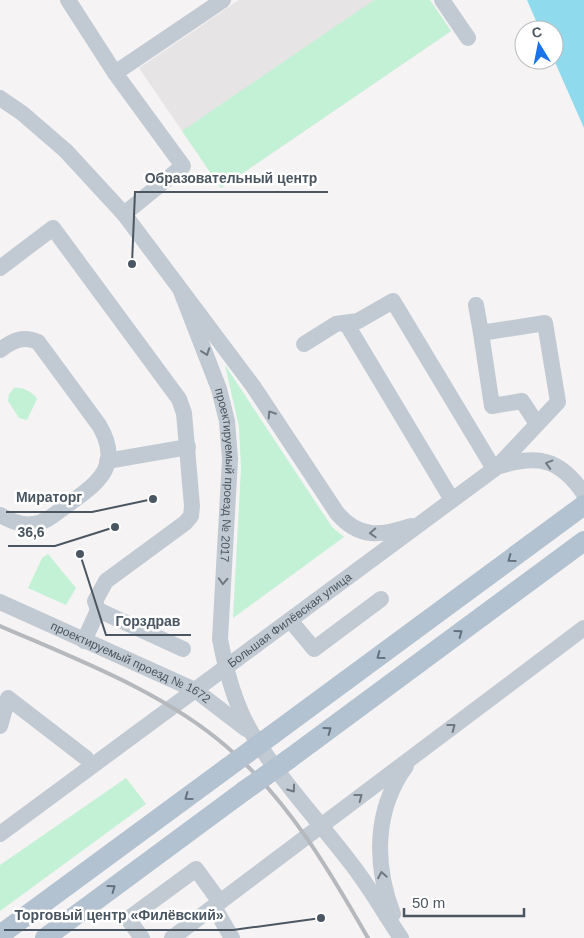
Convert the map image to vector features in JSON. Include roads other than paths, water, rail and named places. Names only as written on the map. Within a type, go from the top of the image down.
[{"type":"main road","points":[[0,935],[227,768],[262,735],[584,505]]},
{"type":"main road","points":[[45,938],[584,541]]},
{"type":"street","points":[[68,0],[115,73],[183,166],[124,214]]},
{"type":"street","points":[[115,73],[223,0]]},
{"type":"street","points":[[442,0],[468,38]]},
{"type":"street","name":"проектируемый проезд № 2017","points":[[0,98],[22,113],[66,150],[124,214],[253,386],[337,513],[347,525],[364,534],[386,532],[421,523]]},
{"type":"street","points":[[0,268],[53,228],[179,399],[185,419],[192,506],[190,516],[104,583],[95,601],[98,610],[84,641]]},
{"type":"street","name":"проектируемый проезд № 2017","points":[[181,291],[219,389],[227,421],[230,459],[220,639],[225,666],[240,710],[262,735]]},
{"type":"street","points":[[304,344],[336,324],[358,321],[393,301],[496,468],[558,402],[545,323],[480,333]]},
{"type":"street","points":[[476,305],[492,406],[522,401],[537,424]]},
{"type":"street","points":[[346,323],[452,500]]},
{"type":"street","points":[[0,350],[18,339],[29,339],[38,342],[103,432],[107,447],[107,461],[98,483],[46,520],[26,525],[0,515]]},
{"type":"street","points":[[107,461],[188,447]]},
{"type":"street","name":"Большая Филёвская улица","points":[[0,834],[225,666],[496,468],[521,459],[553,463],[575,480],[584,494]]},
{"type":"street","points":[[290,620],[314,649],[381,599]]},
{"type":"street","name":"проектируемый проезд № 1672","points":[[0,602],[195,690],[262,735]]},
{"type":"street","points":[[98,610],[183,649]]},
{"type":"street","points":[[172,938],[584,628]]},
{"type":"street","points":[[0,726],[8,698],[86,758]]},
{"type":"street","points":[[262,735],[320,827],[351,863],[402,938]]},
{"type":"street","points":[[402,938],[386,896],[380,869],[379,838],[389,795],[400,774],[413,756]]},
{"type":"street","points":[[142,938],[128,919],[196,869],[217,904],[232,938]]},
{"type":"water","points":[[527,0],[584,0],[584,128],[558,70],[564,70],[564,20],[536,20]]},
{"type":"railway","points":[[0,626],[89,664],[148,693],[202,727],[227,747],[269,789],[288,812],[338,886],[368,938]]},
{"type":"place","name":"Образовательный центр","points":[[132,264]]},
{"type":"place","name":"Мираторг","points":[[153,499]]},
{"type":"place","name":"36,6","points":[[115,527]]},
{"type":"place","name":"Горздрав","points":[[80,554]]},
{"type":"place","name":"Торговый центр «Филёвский»","points":[[321,918]]}]
